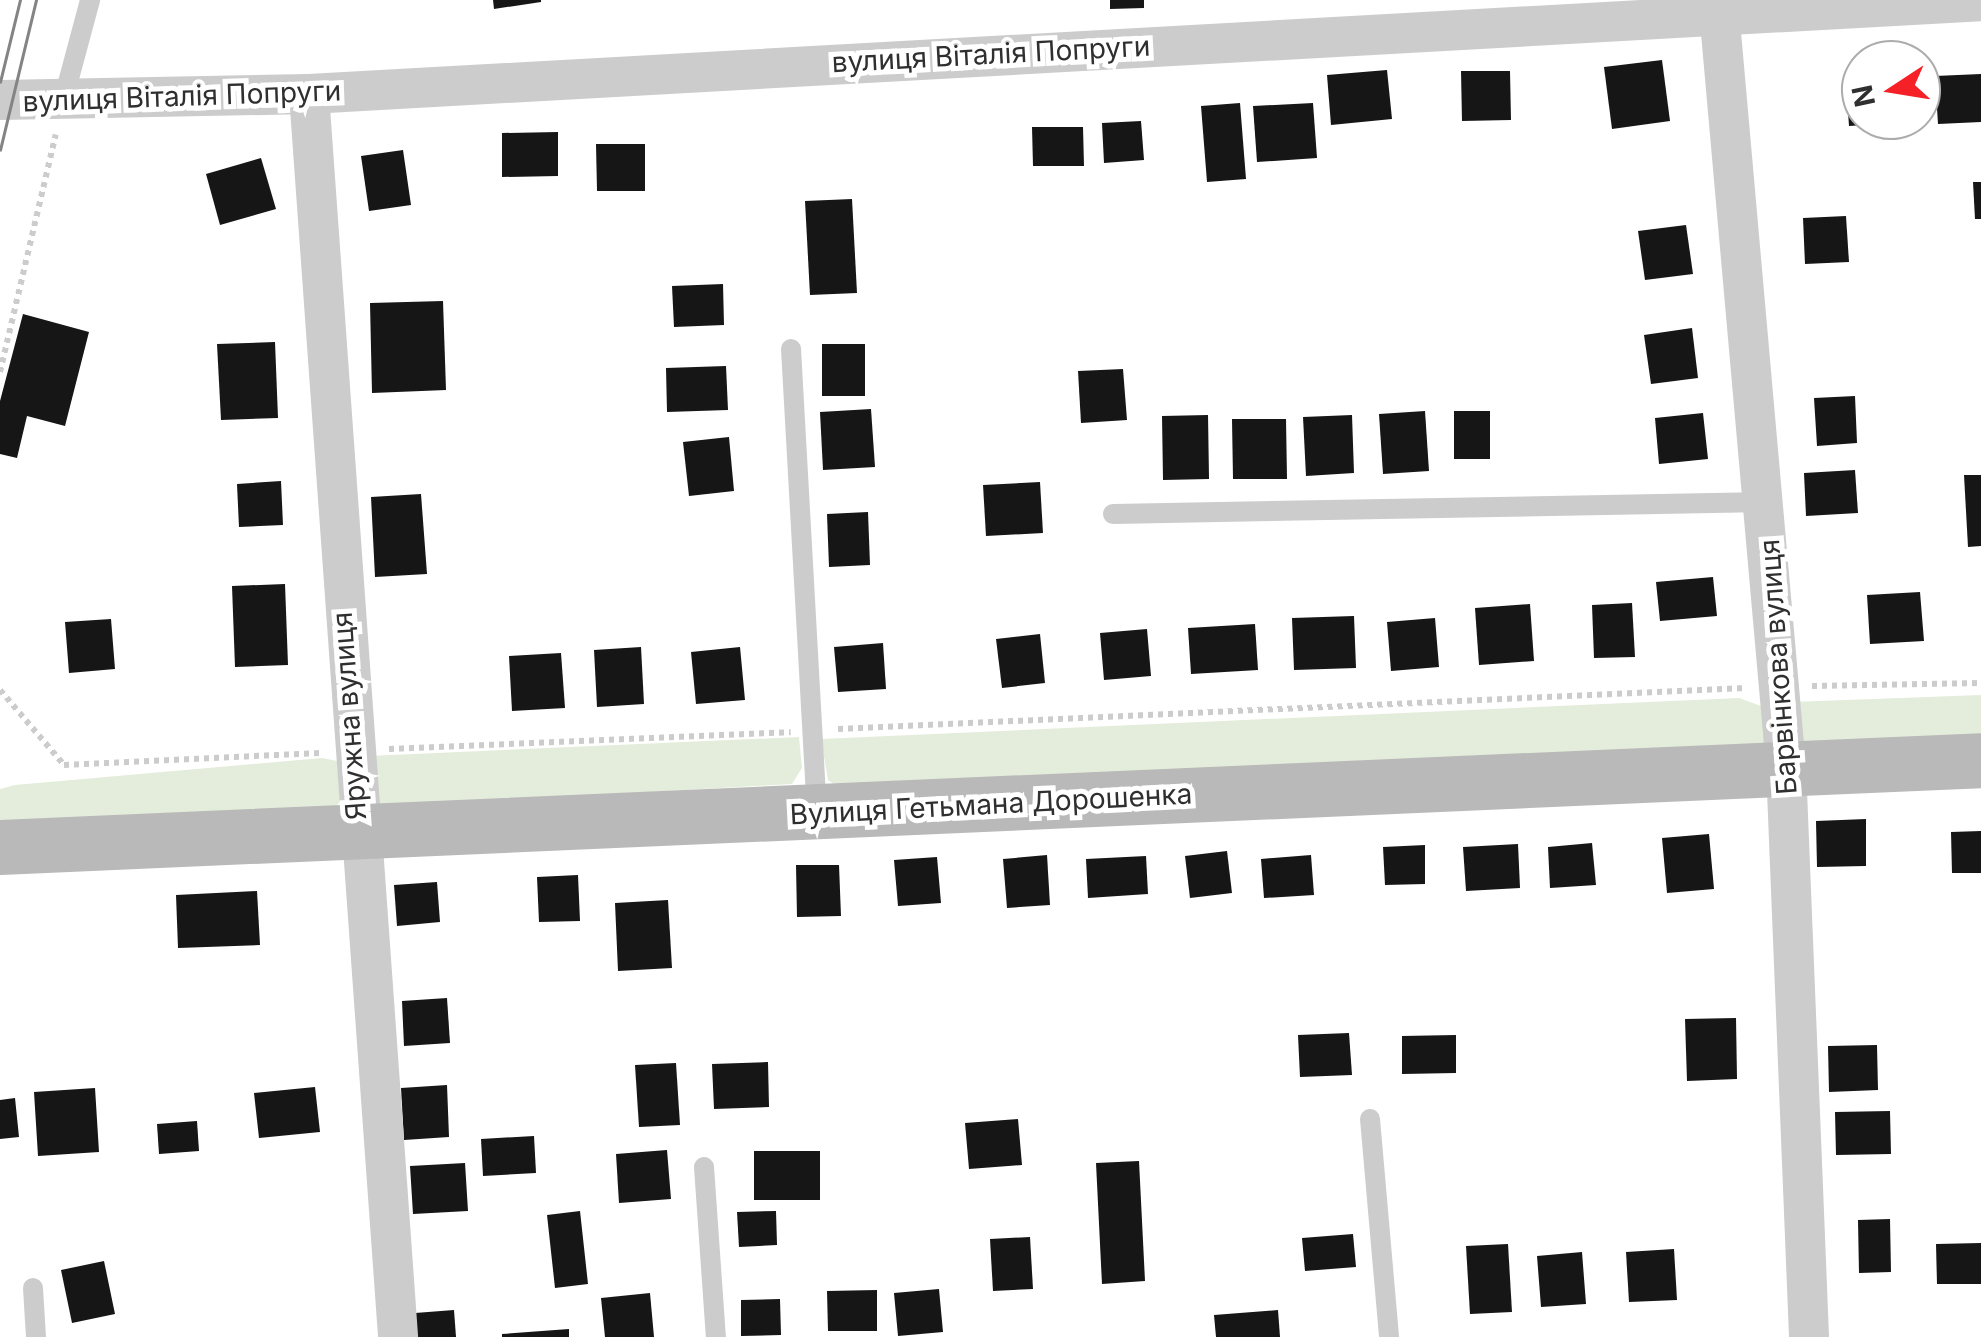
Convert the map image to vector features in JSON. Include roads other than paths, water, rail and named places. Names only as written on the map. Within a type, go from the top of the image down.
[{"type":"street","name":"вулиця Віталія Попруги","points":[[0,100],[63,103],[309,94],[1722,5],[1981,2]]},
{"type":"street","name":"Барвінкова вулиця","points":[[1722,5],[1767,502],[1786,766],[1810,1337]]},
{"type":"street","name":"Яружна вулиця","points":[[309,94],[356,832],[398,1337]]},
{"type":"street","name":"Вулиця Гетьмана Дорошенка","points":[[0,846],[1981,760]]},
{"type":"lane","points":[[63,103],[90,0]]},
{"type":"lane","points":[[791,348],[817,812]]},
{"type":"lane","points":[[1113,514],[1767,502]]},
{"type":"lane","points":[[1370,1119],[1390,1337]]},
{"type":"lane","points":[[704,1167],[716,1337]]},
{"type":"lane","points":[[33,1288],[36,1337]]},
{"type":"tram line","points":[[0,82],[20,0]]},
{"type":"tram line","points":[[0,150],[36,0]]}]
